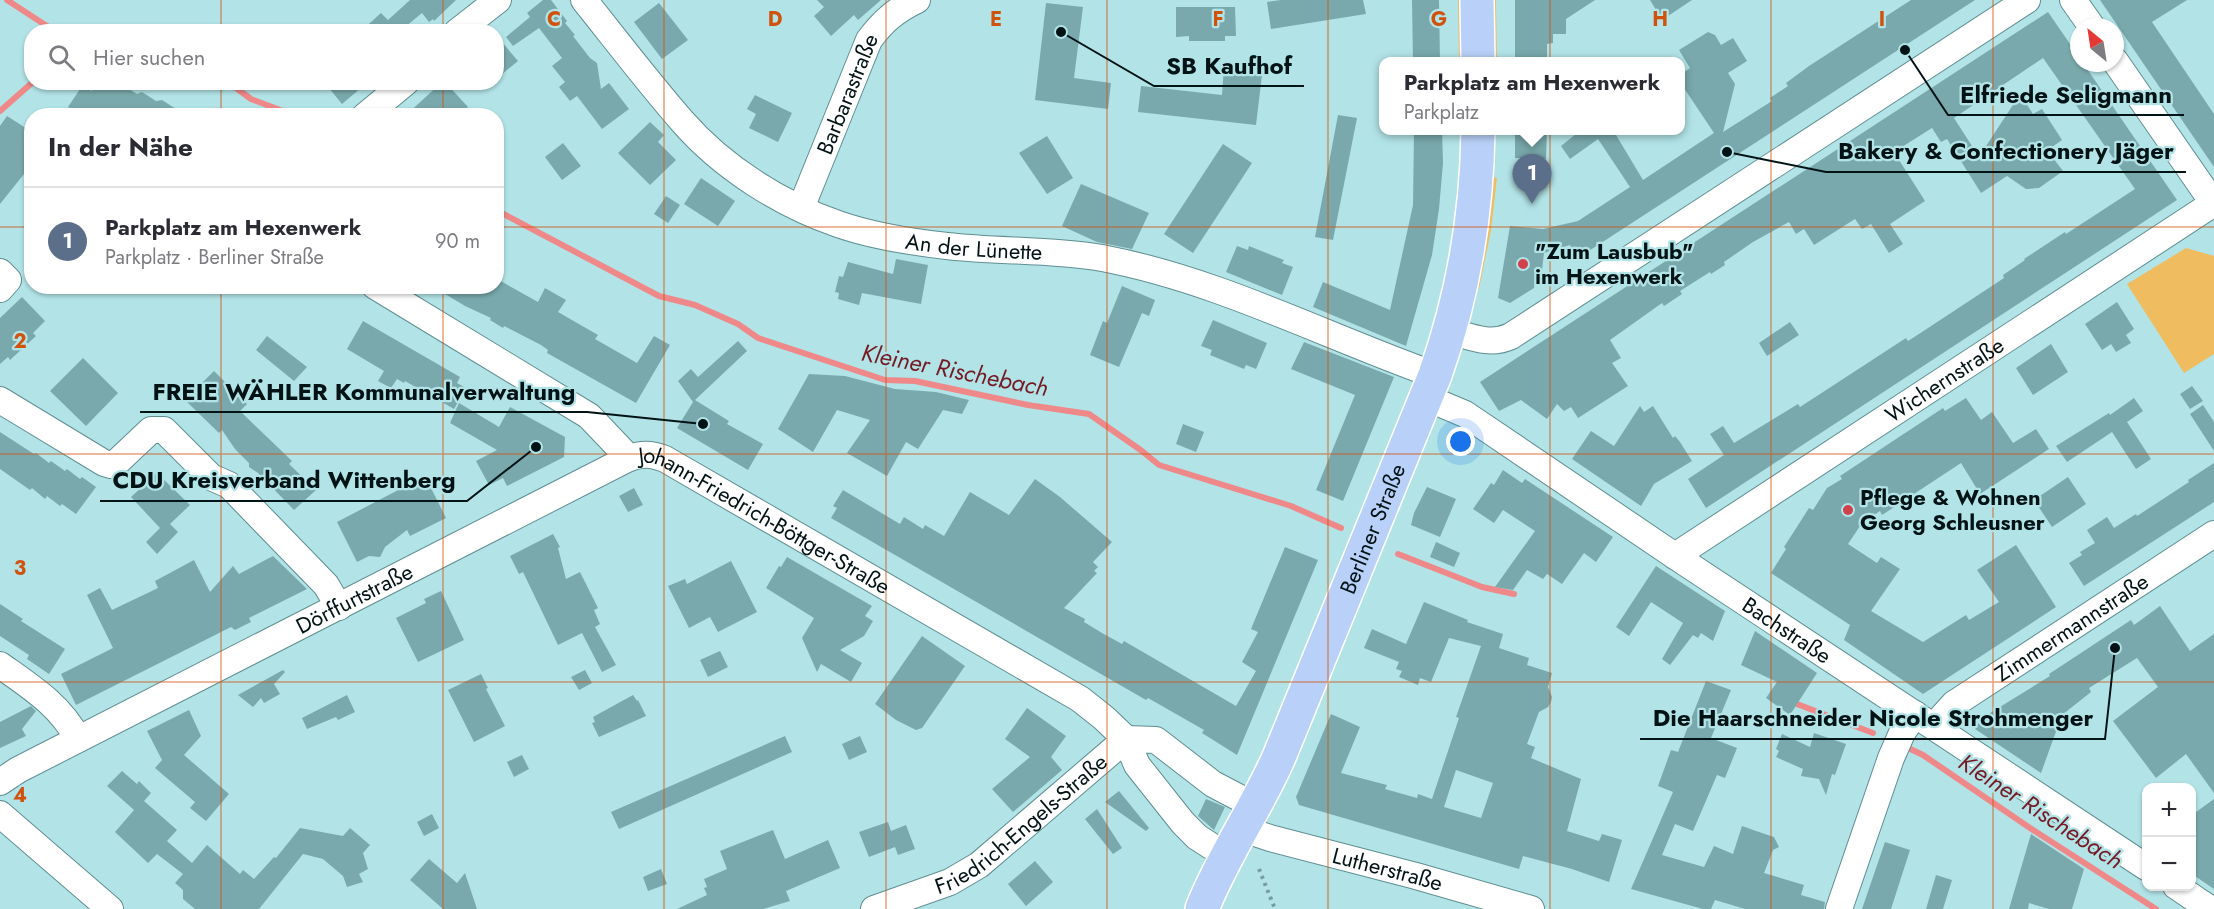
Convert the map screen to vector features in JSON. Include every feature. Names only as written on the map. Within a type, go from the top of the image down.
[{"type":"main road","points":[[1477,0],[1478,57]]},
{"type":"main road","name":"Berliner Straße","points":[[1202,909],[1214,880],[1279,757],[1431,387],[1461,290],[1473,225],[1478,168],[1478,135]]},
{"type":"street","points":[[467,24],[498,0]]},
{"type":"street","name":"An der Lünette","points":[[584,0],[683,122],[729,163],[771,193],[838,225],[894,238],[948,246],[1051,252],[1102,258],[1162,274],[1215,290],[1431,387]]},
{"type":"street","name":"Barbarastraße","points":[[801,208],[869,40],[881,23],[899,9],[917,0]]},
{"type":"street","points":[[1450,331],[1483,340],[1498,340],[1511,336],[2027,0]]},
{"type":"street","points":[[2073,0],[2086,18]]},
{"type":"street","points":[[2123,72],[2214,204]]},
{"type":"street","points":[[375,108],[396,90]]},
{"type":"street","name":"Wichernstraße","points":[[1675,556],[2214,204]]},
{"type":"street","points":[[0,272],[8,280],[0,288]]},
{"type":"street","name":"Johann-Friedrich-Böttger-Straße","points":[[388,294],[589,416],[629,458],[640,454],[653,454],[665,459],[1063,689],[1104,718],[1126,739],[1137,765],[1183,823],[1197,837],[1228,857]]},
{"type":"street","name":"Bachstraße","points":[[1431,387],[1465,414],[1675,556],[2142,864]]},
{"type":"street","points":[[0,400],[104,463],[111,465],[151,430],[164,430],[211,477],[229,485],[326,585],[339,607]]},
{"type":"street","name":"Dörffurtstraße","points":[[0,782],[18,770],[78,739],[629,458]]},
{"type":"street","name":"Zimmermannstraße","points":[[1839,909],[1891,758],[1902,733],[1954,704],[2214,534]]},
{"type":"street","points":[[0,665],[48,699],[68,721],[78,739]]},
{"type":"street","points":[[1126,739],[1156,740],[1213,784],[1249,817]]},
{"type":"street","name":"Friedrich-Engels-Straße","points":[[874,909],[950,882],[979,865],[1126,739]]},
{"type":"street","points":[[0,814],[110,909]]},
{"type":"street","name":"Lutherstraße","points":[[1249,817],[1270,838],[1531,909]]},
{"type":"street","points":[[2183,891],[2210,909]]},
{"type":"path","points":[[1259,869],[1275,909]]},
{"type":"shaded area","points":[[1458,0],[1463,0],[1464,57],[1459,57]]},
{"type":"shaded area","points":[[1491,0],[1496,0],[1497,57],[1492,57]]},
{"type":"shaded area","points":[[1460,135],[1465,135],[1464,175],[1448,283],[1444,282],[1458,188]]},
{"type":"shaded area","points":[[1491,177],[1497,178],[1491,230],[1479,289],[1474,288]]},
{"type":"shaded area","points":[[2186,248],[2214,256],[2214,354],[2184,373],[2127,284]]},
{"type":"building","points":[[410,0],[456,0],[434,21],[433,19],[429,22],[422,13],[409,24],[369,24],[381,13],[388,20]]},
{"type":"building","points":[[543,0],[551,0],[567,21],[565,23],[575,35],[573,36],[590,58],[597,63],[601,89],[609,83],[629,109],[602,129],[577,96],[570,101],[559,87],[565,82],[552,66],[562,58],[539,28],[513,46],[506,37],[530,17],[527,13]]},
{"type":"building","points":[[817,0],[881,0],[858,20],[854,15],[831,36],[814,16],[824,7]]},
{"type":"building","points":[[1363,0],[1366,14],[1271,29],[1267,2]]},
{"type":"building","points":[[1412,0],[1439,0],[1440,57],[1413,57]]},
{"type":"building","points":[[1515,0],[1595,0],[1566,19],[1566,34],[1553,34],[1553,43],[1547,44],[1547,57],[1515,57]]},
{"type":"building","points":[[1650,0],[1692,0],[1662,20]]},
{"type":"building","points":[[1911,0],[1975,0],[1578,258],[1570,245],[1544,253],[1542,270],[1536,270],[1534,288],[1510,303],[1498,298],[1510,226],[1543,229],[1578,221],[1630,187],[1598,139],[1570,159],[1561,146],[1575,135],[1616,135],[1643,180],[1714,133],[1685,90],[1685,72],[1690,68],[1679,50],[1708,32],[1715,35],[1721,45],[1733,38],[1747,61],[1728,73],[1735,84],[1723,132],[1772,101],[1770,98],[1788,86],[1786,83]]},
{"type":"building","points":[[2100,0],[2187,0],[2152,22],[2214,114],[2214,167],[2124,35],[2124,18],[2112,18]]},
{"type":"building","points":[[659,3],[688,40],[662,59],[634,22]]},
{"type":"building","points":[[1046,3],[1083,7],[1074,78],[1111,83],[1108,109],[1035,100]]},
{"type":"building","points":[[1176,7],[1235,7],[1236,36],[1225,36],[1225,41],[1189,41],[1189,36],[1176,37]]},
{"type":"building","points":[[2048,12],[2070,44],[2070,72],[2089,72],[2177,200],[1706,508],[1688,479],[1724,455],[1710,434],[1723,426],[1734,443],[1798,404],[1800,407],[1906,338],[1908,341],[1922,332],[2004,278],[2003,275],[2024,259],[2135,189],[2043,58],[1954,118],[1979,157],[2020,94],[2033,114],[2042,109],[2062,140],[2052,147],[2057,155],[2053,158],[2063,171],[2039,188],[2026,189],[2007,176],[1981,193],[1947,139],[1941,142],[1932,128],[1894,152],[1925,201],[1890,224],[1903,244],[1889,253],[1871,224],[1862,229],[1855,219],[1814,245],[1804,229],[1796,234],[1789,222],[1753,242],[1724,262],[1725,265],[1680,291],[1682,294],[1664,306],[1662,303],[1610,340],[1621,358],[1612,363],[1628,386],[1578,418],[1571,407],[1564,411],[1557,404],[1547,419],[1521,400],[1499,411],[1480,382]]},
{"type":"building","points":[[504,44],[518,61],[504,72]]},
{"type":"building","points":[[1224,66],[1249,70],[1248,75],[1262,75],[1256,125],[1138,112],[1141,86],[1222,95]]},
{"type":"building","points":[[79,90],[131,90],[137,94],[142,92],[156,101],[162,100],[174,108],[68,107]]},
{"type":"building","points":[[331,90],[359,90],[342,104]]},
{"type":"building","points":[[433,90],[452,90],[468,107],[467,108],[414,108]]},
{"type":"building","points":[[755,95],[792,113],[778,142],[749,128],[756,114],[747,109]]},
{"type":"building","points":[[1338,115],[1357,118],[1333,240],[1315,237]]},
{"type":"building","points":[[7,116],[24,127],[24,174],[0,204],[0,126]]},
{"type":"building","points":[[650,122],[664,135],[658,142],[676,160],[650,185],[618,153]]},
{"type":"building","points":[[1414,135],[1442,135],[1443,163],[1432,255],[1406,346],[1313,307],[1323,282],[1390,310],[1413,205]]},
{"type":"building","points":[[1515,135],[1547,135],[1546,159],[1515,158]]},
{"type":"building","points":[[1047,136],[1073,178],[1047,194],[1019,153]]},
{"type":"building","points":[[563,143],[581,166],[562,180],[545,157]]},
{"type":"building","points":[[1223,144],[1252,163],[1193,253],[1164,234]]},
{"type":"building","points":[[701,178],[735,201],[718,226],[684,204]]},
{"type":"building","points":[[1081,184],[1149,213],[1132,249],[1097,242],[1062,226]]},
{"type":"building","points":[[666,196],[680,205],[668,223],[654,214]]},
{"type":"building","points":[[1237,246],[1248,250],[1249,246],[1284,260],[1282,263],[1293,267],[1282,295],[1226,272]]},
{"type":"building","points":[[896,259],[928,265],[921,304],[862,293],[859,305],[838,299],[839,293],[835,292],[839,276],[843,277],[848,262],[893,274]]},
{"type":"building","points":[[504,283],[538,302],[545,288],[566,300],[558,312],[598,335],[595,339],[637,363],[654,336],[670,345],[636,403],[547,353],[548,350],[541,345],[504,326],[503,328],[490,320],[491,318],[445,294],[504,294]]},
{"type":"building","points":[[1122,286],[1155,300],[1149,316],[1142,313],[1119,367],[1090,355],[1103,321],[1107,323]]},
{"type":"building","points":[[22,297],[45,321],[33,333],[36,336],[10,360],[8,357],[0,364],[0,318]]},
{"type":"building","points":[[2117,302],[2134,329],[2126,335],[2131,343],[2116,352],[2111,344],[2102,350],[2085,324]]},
{"type":"building","points":[[1213,320],[1267,343],[1256,369],[1246,365],[1244,369],[1210,355],[1212,350],[1201,346]]},
{"type":"building","points":[[363,321],[460,377],[457,383],[466,388],[454,409],[405,381],[404,383],[397,379],[391,388],[378,381],[384,371],[347,349]]},
{"type":"building","points":[[1790,322],[1799,335],[1767,356],[1759,343]]},
{"type":"building","points":[[267,336],[307,367],[294,381],[256,350]]},
{"type":"building","points":[[738,341],[747,351],[695,400],[729,421],[727,424],[763,444],[748,470],[677,428],[693,402],[678,381],[691,369],[698,377]]},
{"type":"building","points":[[1304,342],[1394,377],[1343,501],[1316,490],[1355,395],[1291,369]]},
{"type":"building","points":[[2051,344],[2068,372],[2033,395],[2016,368]]},
{"type":"building","points":[[83,358],[118,393],[86,426],[50,391]]},
{"type":"building","points":[[214,371],[247,404],[240,411],[292,461],[289,464],[316,490],[294,510],[258,473],[249,467],[249,463],[235,449],[222,430],[219,433],[185,400]]},
{"type":"building","points":[[809,374],[845,376],[895,389],[936,392],[969,400],[962,414],[943,410],[918,449],[906,442],[887,476],[847,453],[870,420],[837,410],[813,452],[778,429]]},
{"type":"building","points":[[2192,386],[2203,401],[2190,409],[2180,394]]},
{"type":"building","name":"Pflege & Wohnen Georg Schleusner","points":[[1966,398],[1981,420],[1992,412],[2013,443],[2036,429],[2049,449],[1980,494],[1961,463],[1882,515],[1880,511],[1862,523],[1848,544],[1877,563],[1881,557],[1900,569],[1871,611],[1923,642],[1966,615],[1969,620],[1999,602],[1977,570],[2016,545],[2056,607],[1923,694],[1844,640],[1850,625],[1771,573],[1786,549],[1784,547],[1809,508],[1813,510],[1827,488],[1842,479],[1840,476],[1943,408],[1945,411]]},
{"type":"building","points":[[2134,398],[2143,411],[2127,422],[2151,459],[2136,469],[2112,432],[2067,462],[2056,446],[2109,413],[2110,415]]},
{"type":"building","points":[[459,403],[499,427],[510,407],[565,437],[564,457],[507,486],[503,478],[489,485],[476,461],[497,450],[450,423]]},
{"type":"building","points":[[2203,405],[2214,422],[2214,451],[2190,414]]},
{"type":"building","points":[[1640,406],[1644,412],[1653,406],[1673,438],[1675,436],[1680,442],[1692,461],[1654,484],[1641,506],[1572,459],[1591,431],[1614,446]]},
{"type":"building","points":[[1183,424],[1204,432],[1196,452],[1176,444]]},
{"type":"building","points":[[0,432],[49,463],[51,461],[65,471],[67,469],[96,487],[76,514],[47,496],[45,499],[32,488],[30,490],[0,469]]},
{"type":"building","points":[[2214,463],[2214,502],[2084,586],[2069,563],[2082,555],[2080,552],[2095,543],[2087,530],[2107,517],[2114,528],[2136,514],[2137,516]]},
{"type":"building","points":[[1503,470],[1522,483],[1525,479],[1613,537],[1596,562],[1584,553],[1562,584],[1547,574],[1543,579],[1527,570],[1513,590],[1495,587],[1535,531],[1503,510],[1494,523],[1473,509],[1491,483],[1494,485]]},
{"type":"building","points":[[157,473],[190,505],[170,524],[178,532],[157,554],[146,542],[160,528],[131,497]]},
{"type":"building","points":[[425,476],[446,518],[410,536],[407,530],[385,547],[380,557],[369,556],[357,562],[337,522]]},
{"type":"building","points":[[2068,477],[2086,504],[2052,527],[2034,500]]},
{"type":"building","points":[[1035,479],[1060,497],[1112,542],[1093,562],[1098,567],[1094,571],[1097,573],[1064,608],[1085,619],[1084,622],[1102,633],[1122,644],[1124,641],[1236,706],[1256,671],[1242,662],[1258,632],[1251,629],[1285,547],[1318,560],[1237,755],[1202,733],[1204,730],[1148,698],[1146,700],[831,518],[837,508],[833,506],[843,490],[900,524],[904,517],[923,529],[925,525],[944,536],[970,492],[1009,515]]},
{"type":"building","points":[[1427,487],[1456,499],[1440,537],[1411,525],[1414,513]]},
{"type":"building","points":[[634,488],[643,505],[628,512],[619,496]]},
{"type":"building","points":[[553,534],[560,547],[558,548],[566,579],[580,572],[598,608],[594,610],[600,624],[595,627],[616,665],[602,672],[582,633],[558,645],[523,572],[519,574],[510,556]]},
{"type":"building","points":[[1436,542],[1460,553],[1454,567],[1430,557]]},
{"type":"building","points":[[273,556],[307,589],[249,618],[251,622],[235,630],[231,627],[76,705],[61,674],[113,648],[87,595],[100,588],[112,610],[158,588],[155,581],[194,560],[210,592],[233,566],[239,574]]},
{"type":"building","points":[[787,557],[872,606],[865,616],[873,621],[864,636],[840,650],[862,663],[851,682],[821,664],[817,672],[802,638],[814,618],[766,588]]},
{"type":"building","points":[[731,561],[757,612],[718,632],[710,617],[689,628],[668,586],[685,579],[687,584]]},
{"type":"building","points":[[1656,566],[1725,611],[1713,641],[1701,633],[1698,638],[1693,635],[1670,665],[1662,659],[1683,623],[1651,602],[1629,636],[1616,627]]},
{"type":"building","points":[[441,591],[464,640],[418,662],[396,618],[426,603],[424,599]]},
{"type":"building","points":[[1424,602],[1468,620],[1467,622],[1503,634],[1499,648],[1529,658],[1527,665],[1552,673],[1548,687],[1552,697],[1551,702],[1548,707],[1539,712],[1527,744],[1535,747],[1531,758],[1581,779],[1567,831],[1599,841],[1602,834],[1622,840],[1609,882],[1523,856],[1519,869],[1299,805],[1296,797],[1331,714],[1360,727],[1341,773],[1387,785],[1385,789],[1417,798],[1418,794],[1432,799],[1459,718],[1456,717],[1481,646],[1449,638],[1431,682],[1420,678],[1418,685],[1399,677],[1402,671],[1396,669],[1399,662],[1364,648],[1372,629],[1406,644]],"holes":[[[1456,770],[1493,783],[1481,818],[1444,807]]]},
{"type":"building","points":[[0,604],[23,619],[21,621],[65,649],[49,674],[27,659],[29,655],[0,636]]},
{"type":"building","points":[[2160,606],[2190,651],[2214,634],[2214,793],[2186,754],[2156,778],[2113,721],[2158,687],[2137,658],[2089,688],[2091,692],[2062,715],[2041,773],[1975,729],[1982,718],[2050,676],[2049,674],[2131,620],[2134,625]]},
{"type":"building","points":[[1755,631],[1817,673],[1790,715],[1766,698],[1777,682],[1741,665]]},
{"type":"building","points":[[922,636],[965,666],[922,728],[916,730],[896,720],[875,704]]},
{"type":"building","points":[[720,651],[728,667],[708,677],[700,660]]},
{"type":"building","points":[[283,670],[285,672],[274,684],[280,694],[264,703],[261,698],[253,707],[238,695]]},
{"type":"building","points":[[585,670],[592,683],[579,690],[571,677]]},
{"type":"building","points":[[481,674],[505,726],[474,742],[448,690]]},
{"type":"building","points":[[1706,681],[1731,690],[1711,738],[1737,748],[1725,778],[1717,775],[1693,831],[1675,824],[1662,855],[1704,867],[1714,846],[1733,854],[1742,826],[1774,837],[1779,847],[1773,850],[1764,873],[1804,885],[1801,895],[1825,902],[1824,909],[1745,909],[1715,900],[1711,909],[1703,909],[1631,889],[1673,792],[1658,786],[1671,750],[1678,752]]},
{"type":"building","points":[[347,695],[355,712],[338,720],[336,717],[307,729],[302,718]]},
{"type":"building","points":[[633,695],[646,716],[599,737],[592,723],[595,722],[593,717]]},
{"type":"building","points":[[31,706],[36,711],[22,729],[26,736],[0,748],[0,722]]},
{"type":"building","points":[[1027,708],[1066,736],[1051,757],[1062,770],[1013,812],[992,789],[1030,757],[1005,739]]},
{"type":"building","points":[[189,710],[201,736],[184,755],[229,794],[206,821],[190,808],[195,802],[155,768],[162,760],[147,731]]},
{"type":"building","points":[[1814,733],[1846,744],[1835,775],[1832,774],[1826,795],[1819,779],[1801,776],[1803,769],[1776,757],[1779,751],[1776,749],[1782,734],[1810,747]]},
{"type":"building","points":[[785,736],[792,752],[619,829],[611,812]]},
{"type":"building","points":[[860,736],[867,752],[849,760],[842,744]]},
{"type":"building","points":[[522,755],[529,769],[514,777],[507,762]]},
{"type":"building","points":[[122,771],[137,784],[139,781],[151,793],[144,801],[177,830],[167,841],[192,863],[207,845],[240,874],[243,870],[254,879],[274,857],[276,858],[300,828],[343,836],[350,828],[370,845],[363,853],[368,869],[359,874],[363,882],[347,887],[343,876],[323,859],[303,854],[259,909],[195,909],[183,899],[183,890],[175,883],[183,874],[157,854],[148,863],[115,832],[134,810],[107,786]]},
{"type":"building","points":[[1119,791],[1149,828],[1146,831],[1105,802]]},
{"type":"building","points":[[1206,799],[1225,807],[1214,830],[1198,816]]},
{"type":"building","points":[[2214,799],[2214,889],[2196,877],[2196,812]]},
{"type":"building","points":[[1097,809],[1122,848],[1113,854],[1085,819]]},
{"type":"building","points":[[432,814],[439,828],[424,836],[417,822]]},
{"type":"building","points":[[888,822],[891,831],[906,825],[915,849],[898,855],[895,847],[869,857],[859,832]]},
{"type":"building","points":[[773,830],[785,859],[828,840],[840,868],[786,891],[790,901],[763,909],[677,909],[707,895],[704,879],[727,869],[720,851]]},
{"type":"building","points":[[2031,834],[2084,869],[2072,909],[2049,909],[2029,903],[2028,909],[2009,909]]},
{"type":"building","points":[[1885,842],[1910,850],[1891,909],[1862,909]]},
{"type":"building","points":[[429,859],[457,883],[465,873],[477,909],[443,909],[410,880]]},
{"type":"building","points":[[1035,861],[1053,882],[1026,906],[1008,884]]},
{"type":"building","points":[[661,869],[667,884],[648,891],[643,877]]},
{"type":"building","points":[[1936,875],[1952,880],[1943,909],[1926,909]]},
{"type":"waterway","points":[[7,0],[44,24]]},
{"type":"waterway","name":"Kleiner Rischebach","points":[[0,111],[24,90]]},
{"type":"waterway","name":"Kleiner Rischebach","points":[[239,90],[251,99],[275,108]]},
{"type":"waterway","name":"Kleiner Rischebach","points":[[504,214],[659,296],[695,305],[738,324],[758,338],[885,380],[915,381],[1028,405],[1089,414],[1159,465],[1291,506],[1341,528]]},
{"type":"waterway","name":"Kleiner Rischebach","points":[[1398,554],[1482,587],[1514,594]]},
{"type":"waterway","name":"Kleiner Rischebach","points":[[1797,704],[1873,733]]},
{"type":"waterway","name":"Kleiner Rischebach","points":[[1904,746],[1923,755],[2030,828],[2156,909]]},
{"type":"place","name":"SB Kaufhof","points":[[1061,32]]},
{"type":"place","name":"Elfriede Seligmann","points":[[1905,50]]},
{"type":"place","name":"Bakery & Confectionery Jäger","points":[[1727,152]]},
{"type":"place","name":"Parkplatz am Hexenwerk","points":[[1532,204]]},
{"type":"place","name":"\"Zum Lausbub\" im Hexenwerk","points":[[1523,264]]},
{"type":"place","name":"FREIE WÄHLER Kommunalverwaltung","points":[[703,424]]},
{"type":"place","name":"CDU Kreisverband Wittenberg","points":[[536,447]]},
{"type":"place","name":"Pflege & Wohnen Georg Schleusner","points":[[1848,510]]},
{"type":"place","name":"Die Haarschneider Nicole Strohmenger","points":[[2115,648]]}]
